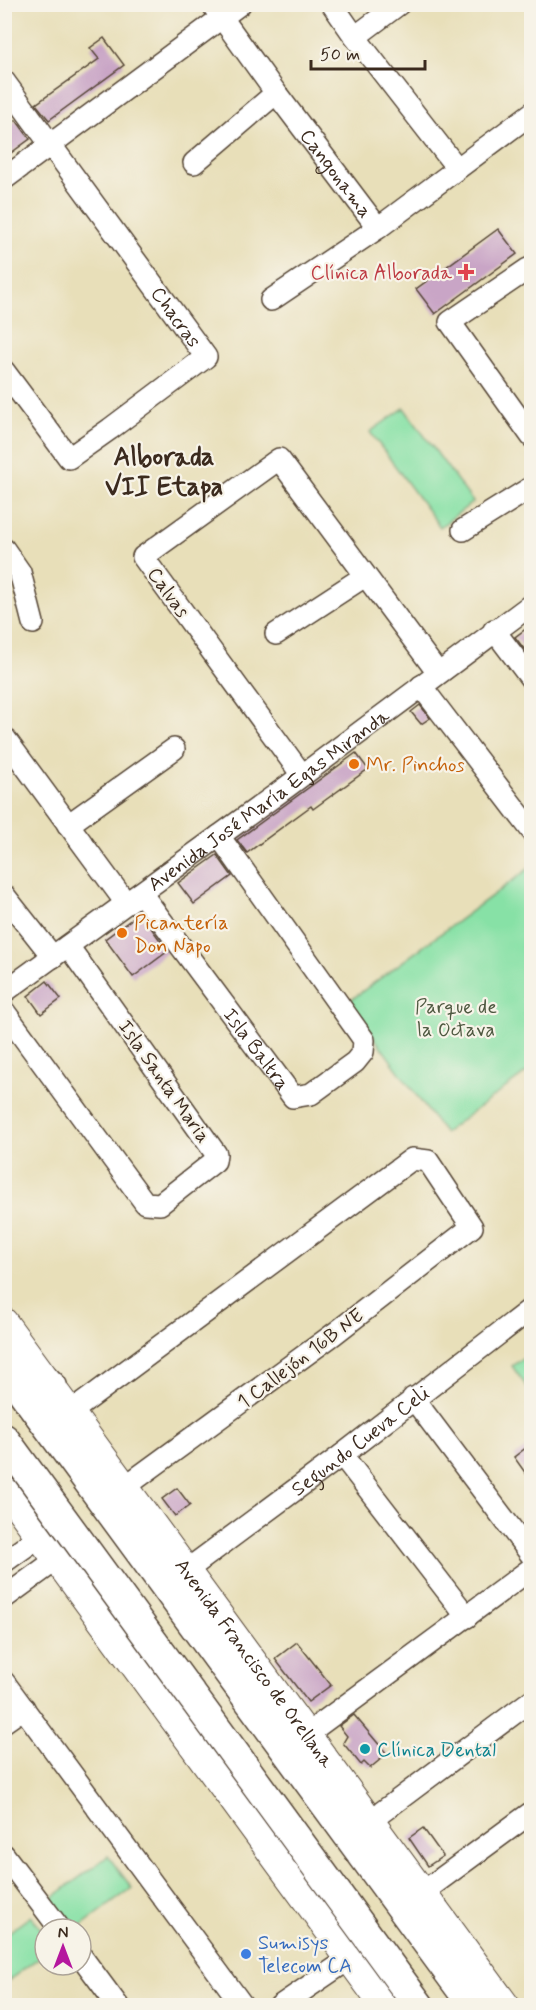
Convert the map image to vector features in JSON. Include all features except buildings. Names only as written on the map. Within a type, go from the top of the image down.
[{"type":"highway","points":[[4,1341],[52,1387]]},
{"type":"highway","name":"Avenida Francisco de Orellana","points":[[4,1366],[474,2006]]},
{"type":"highway","points":[[4,1439],[13,1456],[420,2006]]},
{"type":"main road","name":"Avenida Francisco de Orellana","points":[[4,1321],[507,2006]]},
{"type":"main road","points":[[4,1489],[383,2006]]},
{"type":"street","points":[[4,179],[217,11],[240,4]]},
{"type":"street","points":[[333,4],[355,37],[457,168]]},
{"type":"street","points":[[355,37],[399,4]]},
{"type":"street","name":"Cangonama","points":[[217,11],[378,228],[531,113]]},
{"type":"street","name":"Chacras","points":[[4,81],[206,357],[69,458],[4,371]]},
{"type":"street","points":[[194,163],[276,93]]},
{"type":"street","points":[[271,300],[378,228]]},
{"type":"street","points":[[531,273],[528,269],[450,322],[531,437]]},
{"type":"street","name":"Calvas","points":[[302,776],[143,557],[279,459],[438,673]]},
{"type":"street","points":[[463,530],[531,487]]},
{"type":"street","points":[[4,549],[20,572],[33,623]]},
{"type":"street","points":[[276,634],[364,576]]},
{"type":"street","name":"Avenida José María Egas Miranda","points":[[4,992],[302,776],[531,604]]},
{"type":"street","points":[[494,630],[531,680]]},
{"type":"street","points":[[421,686],[531,831]]},
{"type":"street","points":[[4,737],[68,825],[134,898]]},
{"type":"street","points":[[68,825],[174,749]]},
{"type":"street","name":"Isla Baltra","points":[[134,898],[293,1096],[311,1094],[355,1062],[363,1052],[364,1040],[219,836]]},
{"type":"street","points":[[4,895],[60,952]]},
{"type":"street","name":"Isla Santa Maria","points":[[4,1011],[145,1203],[160,1204],[214,1161],[216,1154],[60,952]]},
{"type":"street","name":"1 Callejón 16B NE","points":[[71,1412],[412,1159],[428,1161],[472,1227],[334,1334],[126,1486]]},
{"type":"street","name":"Segundo Cueva Celi","points":[[187,1570],[342,1455],[531,1308]]},
{"type":"street","points":[[413,1398],[531,1556]]},
{"type":"street","points":[[342,1455],[467,1617]]},
{"type":"street","points":[[4,1562],[39,1537]]},
{"type":"street","points":[[4,1598],[57,1560]]},
{"type":"street","points":[[307,1734],[531,1568]]},
{"type":"street","points":[[4,1682],[243,2006]]},
{"type":"street","points":[[370,1821],[531,1700]]},
{"type":"street","points":[[4,1722],[24,1708]]},
{"type":"street","points":[[423,1892],[531,1812]]},
{"type":"street","points":[[4,1856],[51,1917]]},
{"type":"street","points":[[280,2006],[349,1959]]},
{"type":"street","points":[[93,1972],[118,2006]]},
{"type":"green space","points":[[404,408],[473,502],[440,527],[370,432]]},
{"type":"green space","name":"Parque de la Octava","points":[[531,867],[531,1069],[444,1133],[348,1002]]},
{"type":"green space","points":[[528,1355],[531,1359],[531,1393],[512,1366]]},
{"type":"green space","points":[[108,1856],[132,1888],[93,1917],[60,1917],[48,1901]]},
{"type":"green space","points":[[31,1916],[33,1919],[33,1962],[5,1983],[5,1935]]},
{"type":"place","name":"Clínica Alborada","points":[[466,272]]},
{"type":"place","name":"Mr. Pinchos","points":[[354,764]]},
{"type":"place","name":"Picantería Don Napo","points":[[122,933]]},
{"type":"place","name":"Clínica Dental","points":[[365,1749]]},
{"type":"place","name":"Sumisys Telecom CA","points":[[246,1954]]},
{"type":"district","name":"Alborada VII Etapa","points":[[164,471]]}]
